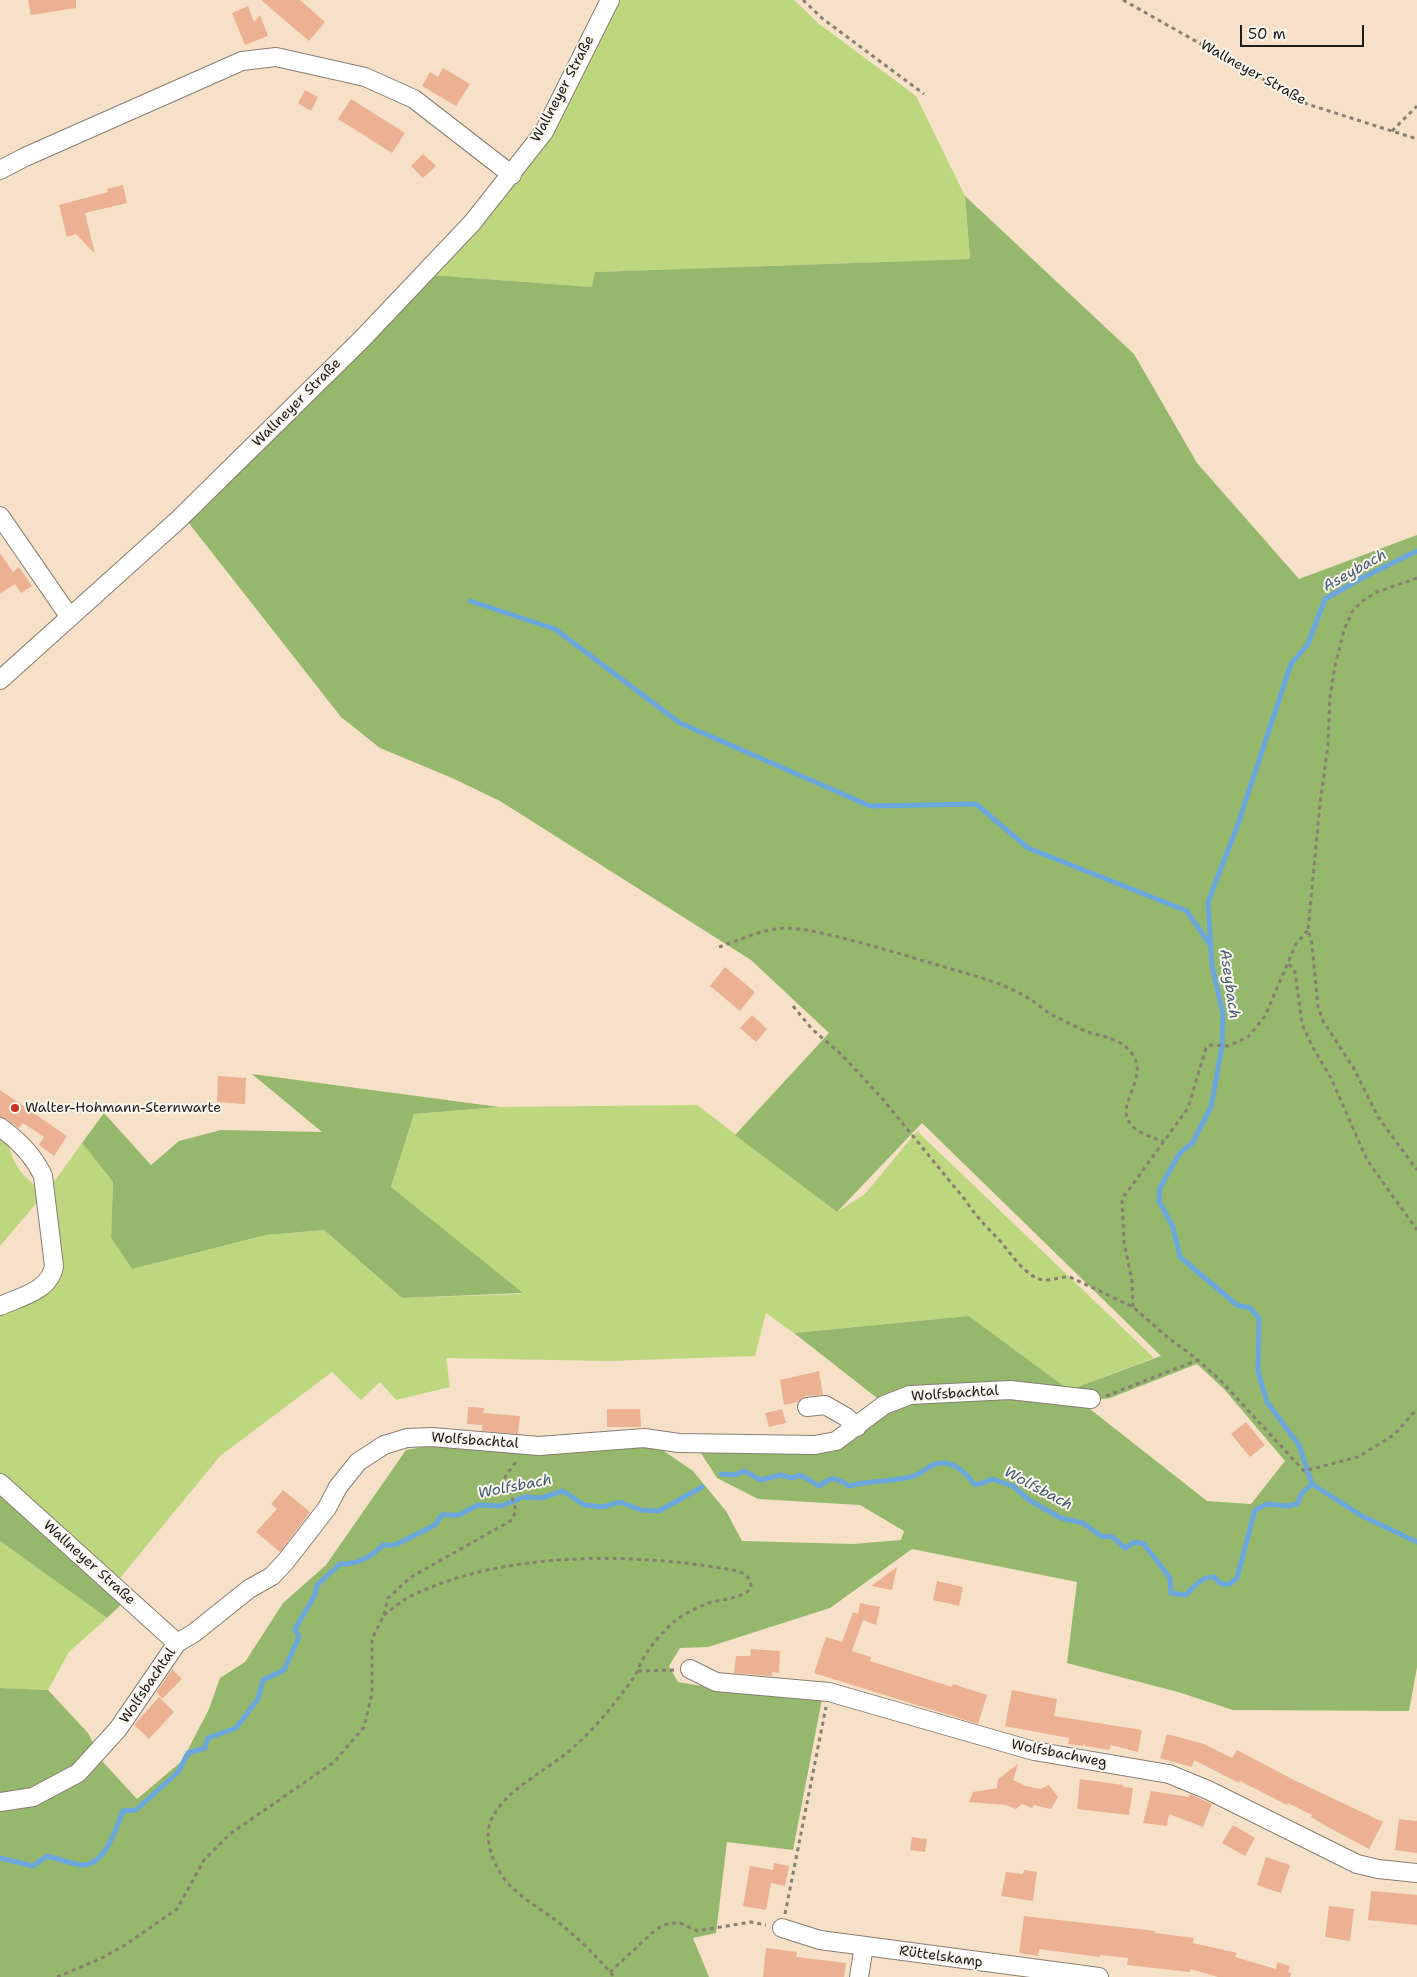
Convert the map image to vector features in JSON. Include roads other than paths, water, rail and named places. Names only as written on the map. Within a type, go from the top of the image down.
[{"type":"street","name":"Wallneyer Straße","points":[[0,680],[178,520],[362,339],[472,223],[512,176],[544,132],[610,0]]},
{"type":"street","points":[[2,167],[242,61],[276,57],[365,77],[414,99],[512,176]]},
{"type":"street","points":[[0,516],[70,616]]},
{"type":"street","points":[[0,1127],[29,1154],[43,1176],[54,1266],[51,1277],[39,1289],[0,1306]]},
{"type":"street","name":"Wolfsbachtal","points":[[0,1802],[32,1797],[78,1772],[118,1729],[177,1642],[194,1633],[249,1589],[272,1576],[327,1508],[338,1487],[358,1462],[384,1445],[407,1438],[432,1437],[538,1446],[644,1438],[679,1443],[815,1445],[836,1441],[884,1405],[910,1396],[1010,1390],[1091,1399]]},
{"type":"street","points":[[807,1407],[825,1405],[846,1417],[857,1427]]},
{"type":"street","name":"Wallneyer Straße","points":[[0,1483],[177,1642]]},
{"type":"street","name":"Wolfsbachweg","points":[[690,1669],[716,1682],[829,1692],[1034,1752],[1169,1774],[1208,1790],[1357,1864],[1378,1869],[1417,1873]]},
{"type":"street","name":"Rüttelskamp","points":[[782,1928],[820,1940],[1017,1972],[1100,1977]]},
{"type":"street","points":[[859,1977],[864,1946]]},
{"type":"waterway","name":"Aseybach","points":[[1312,1484],[1299,1445],[1267,1402],[1258,1371],[1259,1318],[1250,1308],[1237,1305],[1180,1257],[1173,1227],[1159,1201],[1160,1188],[1179,1154],[1193,1142],[1211,1107],[1222,1047],[1223,1014],[1212,966],[1208,902],[1237,827],[1291,664],[1308,644],[1325,599],[1362,578],[1417,551]]},
{"type":"waterway","points":[[470,601],[555,629],[680,723],[870,806],[976,804],[1028,848],[1187,911],[1210,945]]},
{"type":"waterway","name":"Wolfsbach","points":[[721,1474],[735,1475],[744,1471],[761,1480],[780,1475],[793,1478],[799,1475],[820,1486],[831,1479],[841,1481],[849,1486],[906,1478],[917,1475],[934,1464],[947,1463],[961,1470],[974,1484],[980,1484],[992,1479],[1013,1486],[1029,1500],[1061,1518],[1083,1523],[1101,1536],[1113,1537],[1125,1548],[1135,1542],[1144,1544],[1170,1578],[1171,1593],[1186,1595],[1198,1583],[1209,1577],[1214,1577],[1221,1584],[1230,1584],[1237,1578],[1255,1510],[1267,1504],[1287,1506],[1297,1504],[1302,1493],[1312,1484]]},
{"type":"waterway","name":"Wolfsbach","points":[[1312,1484],[1362,1516],[1417,1542]]},
{"type":"waterway","name":"Wolfsbach","points":[[0,1858],[33,1866],[47,1856],[82,1865],[90,1864],[97,1859],[113,1836],[123,1811],[136,1810],[178,1772],[188,1753],[205,1748],[208,1738],[236,1728],[258,1699],[263,1680],[284,1670],[299,1637],[295,1629],[315,1595],[317,1585],[340,1564],[353,1563],[364,1559],[383,1545],[395,1545],[435,1525],[442,1515],[459,1515],[478,1505],[501,1506],[524,1497],[541,1498],[563,1491],[584,1505],[603,1507],[620,1502],[641,1510],[659,1511],[702,1487]]},
{"type":"place","name":"Walter-Hohmann-Sternwarte","points":[[15,1108]]}]
